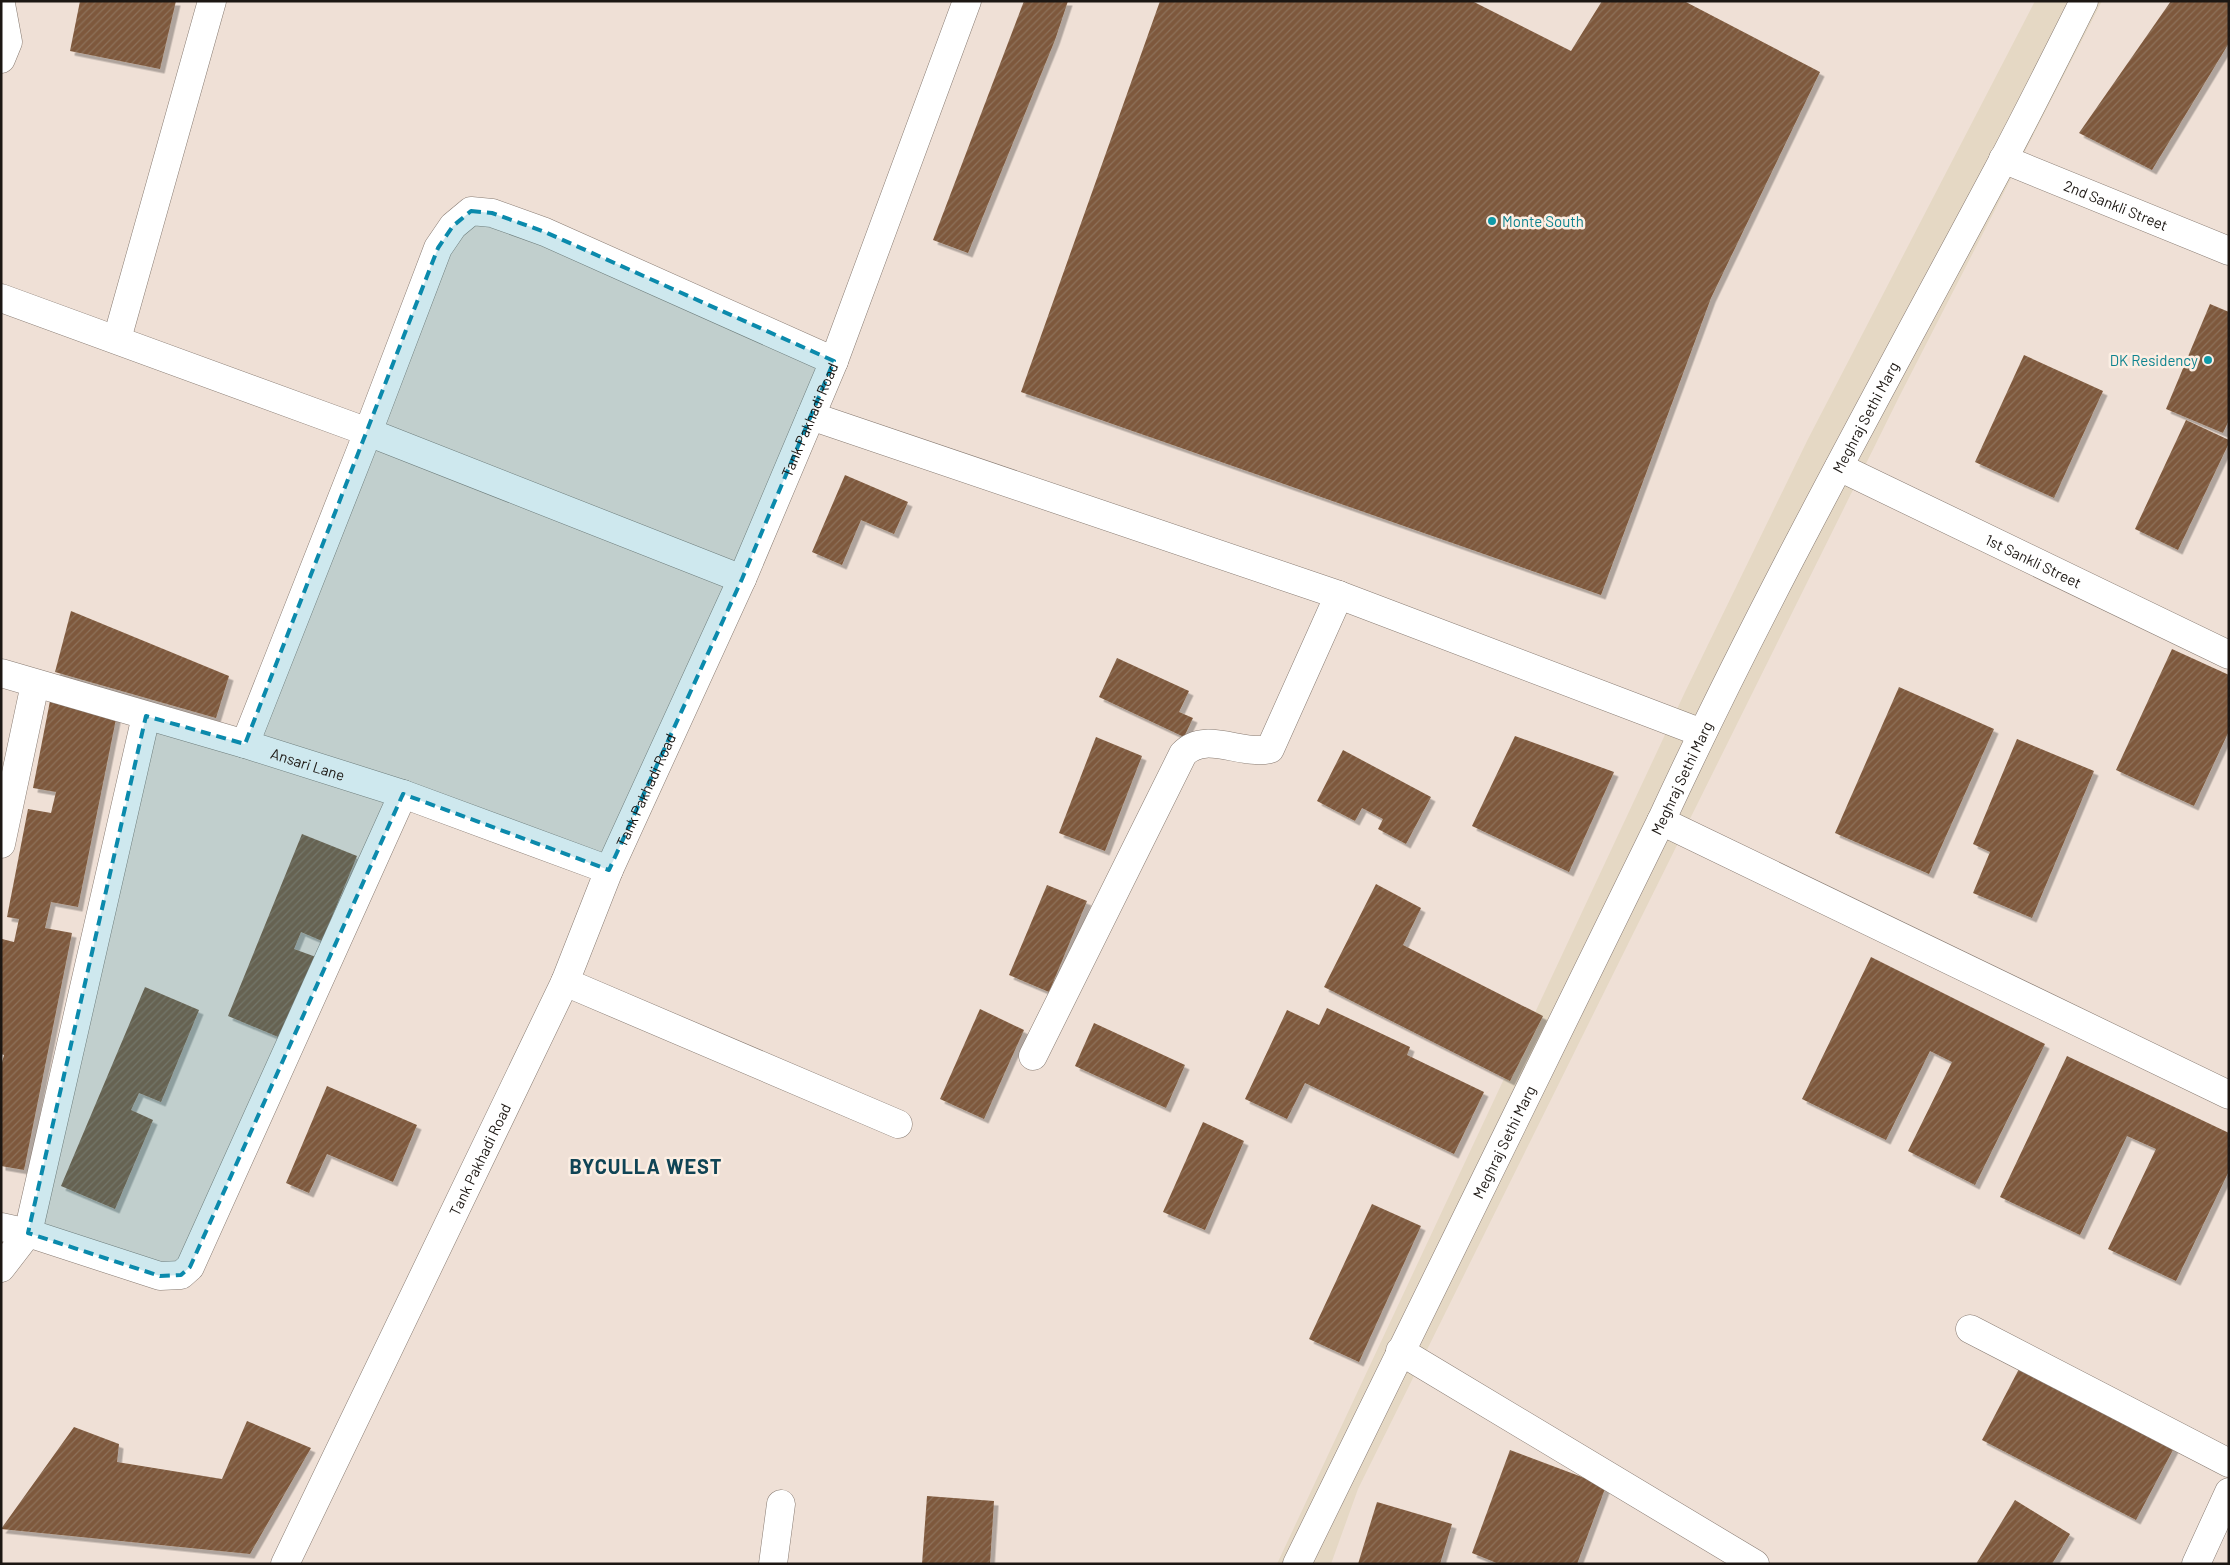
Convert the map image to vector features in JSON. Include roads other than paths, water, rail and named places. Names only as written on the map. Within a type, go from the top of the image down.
[{"type":"street","points":[[117,338],[212,1]]},
{"type":"street","name":"Tank Pakhadi Road","points":[[284,1564],[565,982],[609,870],[742,579],[834,361],[968,1]]},
{"type":"street","name":"Meghraj Sethi Marg","points":[[1297,1564],[1702,733],[1838,467],[2004,159],[2084,1]]},
{"type":"street","points":[[1,4],[8,42],[1,59]]},
{"type":"street","name":"2nd Sankli Street","points":[[2004,159],[2229,251]]},
{"type":"street","points":[[245,744],[438,248],[453,226],[471,211],[492,213],[545,232],[834,361]]},
{"type":"street","points":[[1,298],[117,338],[368,432],[742,579]]},
{"type":"street","points":[[811,416],[1340,595],[1702,733]]},
{"type":"street","name":"1st Sankli Street","points":[[1838,467],[2229,655]]},
{"type":"street","points":[[1033,1056],[1183,754],[1189,748],[1204,743],[1253,751],[1270,749],[1340,595]]},
{"type":"street","name":"Ansari Lane","points":[[1,673],[245,744],[403,794],[609,870]]},
{"type":"street","points":[[1,844],[35,684]]},
{"type":"street","points":[[1,1268],[28,1233],[146,716]]},
{"type":"street","points":[[1,1227],[28,1233],[160,1276],[181,1276],[190,1267],[403,794]]},
{"type":"street","points":[[1661,820],[2229,1094]]},
{"type":"street","points":[[565,982],[898,1124]]},
{"type":"street","points":[[1970,1329],[2229,1463]]},
{"type":"street","points":[[1400,1351],[1755,1564]]},
{"type":"street","points":[[2196,1564],[2229,1492]]},
{"type":"street","points":[[772,1564],[780,1504]]},
{"type":"place","name":"Monte South","points":[[1492,221]]},
{"type":"place","name":"DK Residency","points":[[2208,360]]},
{"type":"district","name":"BYCULLA WEST","points":[[646,1166]]}]
